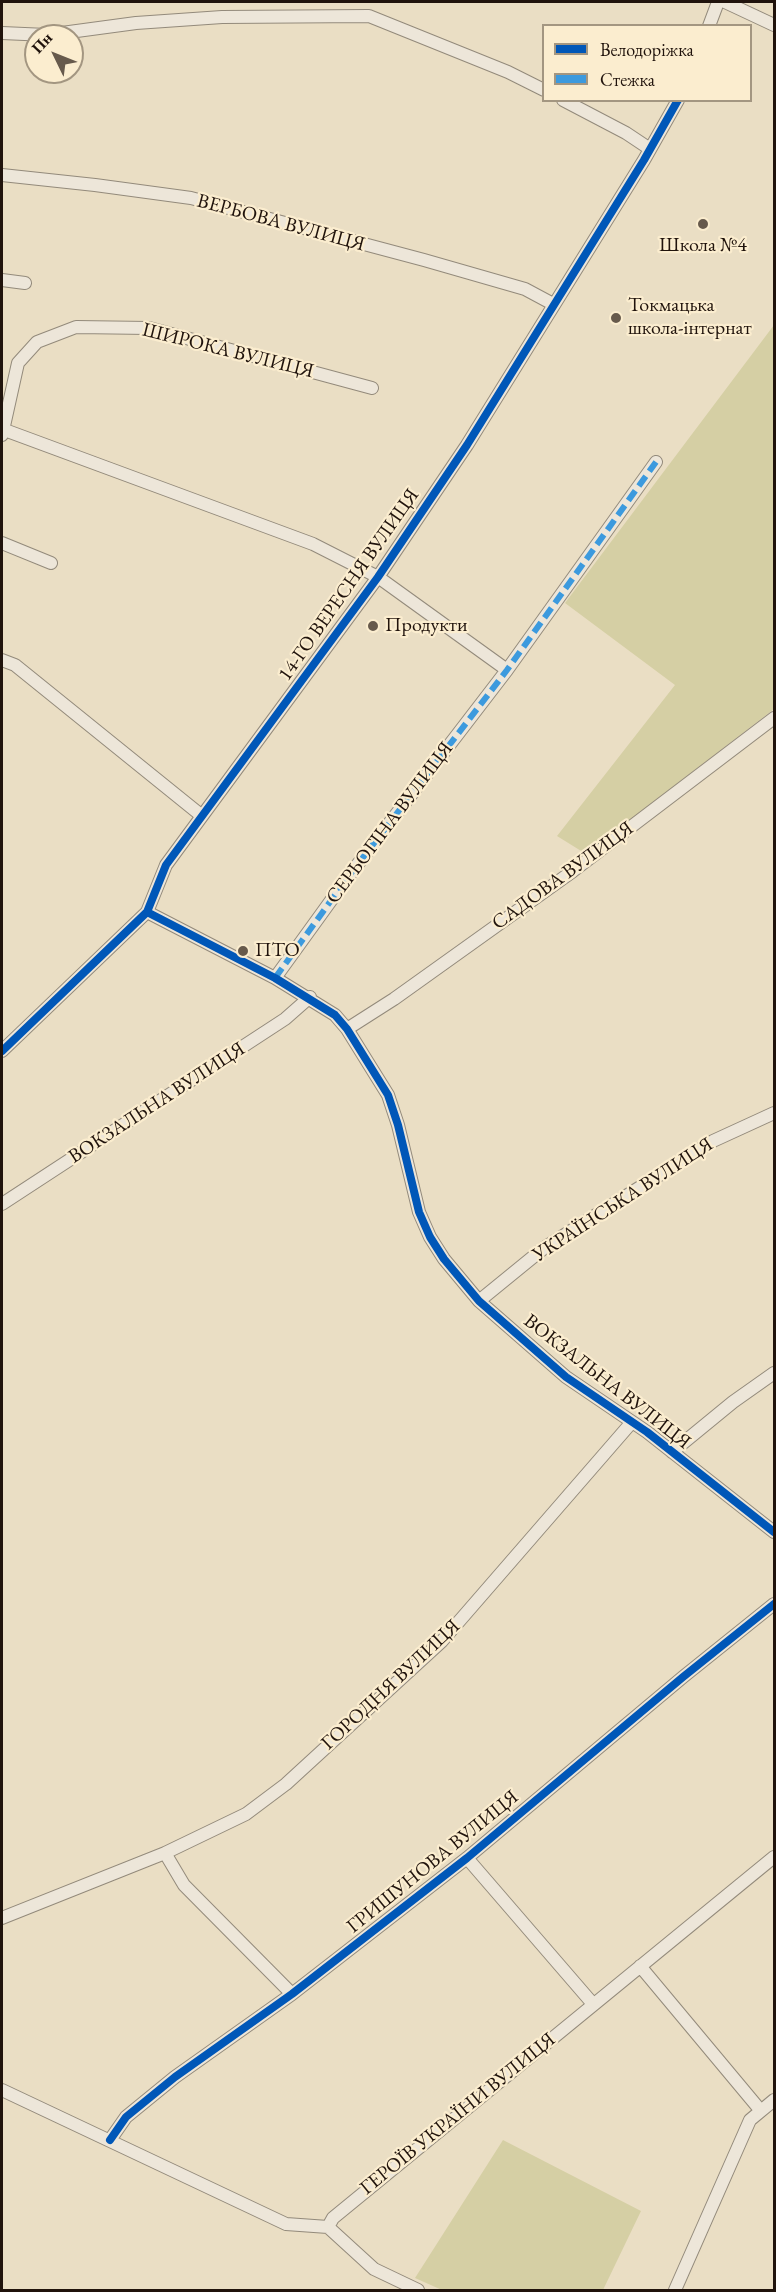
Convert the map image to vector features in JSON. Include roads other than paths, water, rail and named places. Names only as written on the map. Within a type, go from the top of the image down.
[{"type":"street","points":[[710,24],[718,2]]},
{"type":"street","points":[[725,2],[748,6],[774,25]]},
{"type":"street","points":[[2,33],[47,35],[136,23],[222,17],[369,16],[508,72],[542,89]]},
{"type":"street","points":[[567,102],[626,133],[650,149]]},
{"type":"street","name":"14-ГО ВЕРЕСНЯ ВУЛИЦЯ","points":[[2,1051],[147,912],[166,865],[378,578],[467,445],[677,102]]},
{"type":"street","name":"ВЕРБОВА ВУЛИЦЯ","points":[[2,175],[190,198],[525,289],[553,304]]},
{"type":"street","points":[[2,280],[25,284]]},
{"type":"street","name":"ШИРОКА ВУЛИЦЯ","points":[[372,388],[149,328],[76,327],[37,342],[18,363],[2,431],[313,544],[378,578]]},
{"type":"street","name":"СЕРЬОГІНА ВУЛИЦЯ","points":[[275,978],[348,877],[507,670],[656,462]]},
{"type":"street","points":[[2,544],[51,563]]},
{"type":"street","points":[[378,578],[507,670]]},
{"type":"street","points":[[2,660],[15,664],[202,816]]},
{"type":"street","name":"САДОВА ВУЛИЦЯ","points":[[347,1029],[394,999],[573,871],[774,718]]},
{"type":"street","name":"ВОКЗАЛЬНА ВУЛИЦЯ","points":[[147,912],[310,997],[335,1015],[347,1029],[388,1095],[398,1125],[419,1212],[430,1237],[444,1259],[479,1300],[566,1377],[632,1422],[774,1532]]},
{"type":"street","name":"ВОКЗАЛЬНА ВУЛИЦЯ","points":[[2,1204],[285,1019],[310,997]]},
{"type":"street","name":"УКРАЇНСЬКА ВУЛИЦЯ","points":[[479,1300],[544,1248],[714,1141],[774,1113]]},
{"type":"street","points":[[672,1452],[774,1372]]},
{"type":"street","name":"ГОРОДНЯ ВУЛИЦЯ","points":[[2,1918],[165,1853],[246,1814],[286,1784],[442,1641],[632,1422]]},
{"type":"street","name":"ГРИШУНОВА ВУЛИЦЯ","points":[[110,2140],[126,2117],[175,2077],[292,1994],[467,1858],[774,1604]]},
{"type":"street","points":[[165,1853],[184,1885],[292,1994]]},
{"type":"street","name":"ГЕРОЇВ УКРАЇНИ ВУЛИЦЯ","points":[[328,2228],[333,2218],[774,1857]]},
{"type":"street","points":[[467,1858],[593,2004]]},
{"type":"street","points":[[640,1966],[761,2111]]},
{"type":"street","points":[[2,2090],[286,2224],[328,2228],[374,2269],[418,2290]]},
{"type":"street","points":[[675,2290],[750,2120],[774,2100]]},
{"type":"place","name":"Школа №4","points":[[703,224]]},
{"type":"place","name":"Токмацька школа-інтернат","points":[[616,318]]},
{"type":"place","name":"Продукти","points":[[373,626]]},
{"type":"place","name":"ПТО","points":[[243,951]]}]
